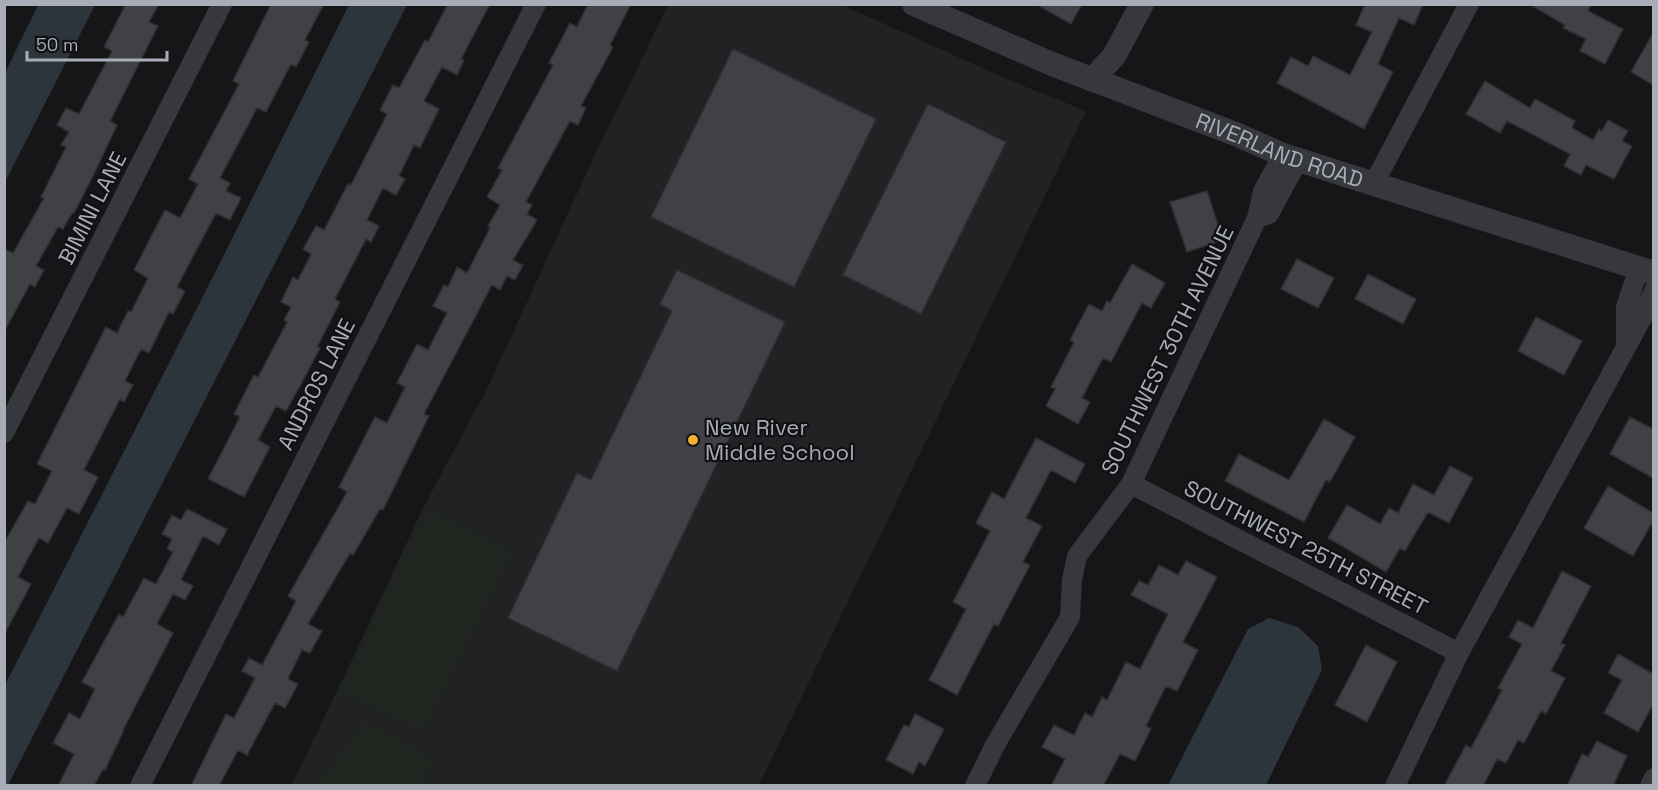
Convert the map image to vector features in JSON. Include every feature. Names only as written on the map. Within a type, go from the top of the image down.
[{"type":"street","name":"BIMINI LANE","points":[[4,433],[222,4]]},
{"type":"street","name":"ANDROS LANE","points":[[140,786],[536,4]]},
{"type":"street","name":"RIVERLAND ROAD","points":[[914,4],[1092,80],[1290,157],[1646,271]]},
{"type":"street","points":[[1092,80],[1114,56],[1142,4]]},
{"type":"street","points":[[1373,185],[1469,4]]},
{"type":"street","name":"SOUTHWEST 30TH AVENUE","points":[[975,786],[995,745],[1070,617],[1072,580],[1077,556],[1131,484],[1257,218],[1269,214],[1290,157]]},
{"type":"street","points":[[1626,349],[1626,307],[1646,271]]},
{"type":"street","points":[[1395,786],[1459,653],[1626,349],[1653,291]]},
{"type":"street","name":"SOUTHWEST 25TH STREET","points":[[1131,484],[1459,653]]},
{"type":"street","points":[[1650,786],[1653,778]]},
{"type":"shaded area","points":[[38,5],[95,5],[5,182],[5,73]]},
{"type":"shaded area","points":[[349,5],[407,5],[8,785],[5,785],[5,685]]},
{"type":"shaded area","name":"New River Middle School","points":[[668,5],[842,5],[1016,83],[1086,111],[759,785],[291,786],[423,508],[487,389],[592,161]]},
{"type":"shaded area","points":[[429,510],[511,550],[424,731],[341,691]]},
{"type":"shaded area","points":[[1269,618],[1298,627],[1318,646],[1322,670],[1266,785],[1168,785],[1248,629]]},
{"type":"shaded area","points":[[365,720],[433,760],[421,785],[320,785]]},
{"type":"building","points":[[126,4],[159,4],[149,22],[158,26],[110,121],[117,125],[94,174],[74,213],[63,229],[58,227],[36,266],[44,270],[35,287],[30,284],[4,332],[4,249],[13,253],[44,198],[41,197],[66,147],[61,145],[69,132],[57,125],[66,108],[79,114],[112,51],[104,47]]},
{"type":"building","points":[[271,4],[324,4],[305,40],[309,42],[296,67],[291,64],[266,112],[257,108],[220,178],[230,183],[226,191],[241,198],[230,220],[216,213],[177,287],[185,291],[173,314],[169,312],[149,353],[141,349],[125,381],[133,385],[124,402],[120,399],[84,470],[98,477],[79,514],[67,508],[48,543],[39,538],[18,577],[31,584],[4,635],[4,543],[28,501],[35,504],[52,471],[37,464],[106,327],[117,333],[128,311],[131,312],[148,278],[134,270],[165,210],[180,218],[198,184],[189,179],[239,84],[233,81]]},
{"type":"building","points":[[448,4],[490,4],[461,59],[464,60],[457,75],[442,67],[424,101],[439,109],[420,148],[414,145],[399,176],[405,179],[396,195],[383,188],[367,220],[379,226],[371,242],[366,239],[335,299],[340,302],[317,347],[320,348],[286,411],[276,406],[258,440],[270,447],[244,497],[208,479],[240,417],[234,414],[254,375],[258,377],[287,322],[284,320],[291,307],[281,302],[293,277],[298,280],[311,254],[303,249],[316,226],[324,230],[348,184],[351,185],[387,114],[380,110],[393,85],[399,88],[425,40],[428,42]]},
{"type":"building","points":[[588,4],[631,4],[610,45],[613,47],[581,106],[586,108],[578,125],[570,121],[526,202],[532,205],[527,214],[537,220],[513,260],[523,265],[515,280],[507,276],[500,290],[492,285],[424,414],[429,416],[383,510],[380,509],[353,555],[350,553],[308,624],[322,631],[310,653],[302,650],[288,679],[298,684],[285,708],[275,703],[247,755],[238,750],[219,786],[191,786],[226,714],[234,718],[255,678],[242,671],[249,658],[262,665],[296,601],[288,596],[347,492],[339,487],[375,417],[387,423],[405,387],[397,383],[417,344],[428,350],[447,313],[433,306],[444,285],[448,287],[457,267],[467,273],[500,205],[487,197],[502,170],[498,168],[553,65],[549,63],[570,23],[577,27]]},
{"type":"building","points":[[1036,4],[1082,4],[1071,24]]},
{"type":"building","points":[[1365,4],[1423,4],[1414,25],[1399,18],[1378,64],[1393,72],[1364,129],[1277,83],[1291,57],[1308,66],[1313,56],[1350,75],[1372,32],[1356,25]]},
{"type":"building","points":[[1529,4],[1591,4],[1588,11],[1623,29],[1605,64],[1580,51],[1586,39],[1563,28],[1565,25]]},
{"type":"building","points":[[1653,33],[1653,85],[1631,72]]},
{"type":"building","points":[[733,49],[876,119],[794,287],[651,217]]},
{"type":"building","points":[[1485,81],[1530,108],[1535,99],[1575,121],[1572,128],[1593,140],[1608,120],[1628,131],[1622,141],[1632,146],[1614,179],[1586,165],[1581,175],[1564,166],[1570,154],[1507,121],[1500,133],[1466,114]]},
{"type":"building","points":[[928,104],[1006,142],[921,314],[843,275]]},
{"type":"building","points":[[1207,191],[1223,240],[1187,252],[1170,202]]},
{"type":"building","points":[[1297,259],[1334,278],[1318,308],[1281,289]]},
{"type":"building","points":[[1132,264],[1165,283],[1151,308],[1142,303],[1111,362],[1103,358],[1082,398],[1090,402],[1078,424],[1046,406],[1055,389],[1051,387],[1074,342],[1070,340],[1089,304],[1102,311],[1107,301],[1110,303]]},
{"type":"building","points":[[677,270],[785,322],[617,671],[508,618],[577,473],[591,480],[672,311],[660,304]]},
{"type":"building","points":[[1368,274],[1416,299],[1403,324],[1355,299]]},
{"type":"building","points":[[1536,317],[1582,341],[1564,375],[1518,351]]},
{"type":"building","points":[[1630,417],[1653,429],[1653,478],[1610,454]]},
{"type":"building","points":[[1324,419],[1355,437],[1330,482],[1326,480],[1304,522],[1225,481],[1239,454],[1289,480]]},
{"type":"building","points":[[1036,438],[1085,464],[1075,483],[1051,470],[1026,518],[1042,526],[1023,562],[1030,565],[998,626],[994,624],[957,695],[929,680],[966,609],[953,602],[990,531],[976,523],[992,492],[1004,499]]},
{"type":"building","points":[[1450,466],[1473,478],[1449,523],[1428,512],[1405,551],[1400,548],[1386,572],[1328,538],[1347,505],[1380,524],[1389,508],[1398,513],[1413,484],[1434,495]]},
{"type":"building","points":[[1608,486],[1653,513],[1653,521],[1633,556],[1584,528]]},
{"type":"building","points":[[187,509],[227,529],[219,545],[203,536],[181,580],[193,586],[185,600],[173,594],[157,624],[173,633],[105,770],[103,769],[94,786],[58,786],[74,754],[53,743],[69,713],[80,719],[95,689],[82,682],[119,614],[123,617],[144,578],[156,584],[173,552],[167,549],[172,539],[162,534],[172,515],[181,520]]},
{"type":"building","points":[[1186,561],[1217,577],[1183,642],[1198,650],[1177,691],[1166,686],[1146,726],[1151,729],[1135,761],[1120,754],[1103,786],[1051,786],[1065,759],[1042,747],[1054,725],[1074,735],[1085,713],[1092,717],[1102,697],[1107,700],[1126,662],[1140,669],[1168,614],[1131,595],[1139,581],[1148,585],[1159,565],[1178,575]]},
{"type":"building","points":[[1562,571],[1591,586],[1561,643],[1565,645],[1551,671],[1565,678],[1546,714],[1541,711],[1524,743],[1518,740],[1506,763],[1497,759],[1483,786],[1444,786],[1466,745],[1471,748],[1502,690],[1498,688],[1522,644],[1509,637],[1518,620],[1533,628]]},
{"type":"building","points":[[1366,645],[1397,662],[1367,722],[1335,705]]},
{"type":"building","points":[[1618,654],[1653,674],[1653,704],[1638,732],[1604,713],[1622,680],[1608,673]]},
{"type":"building","points":[[915,714],[944,729],[925,766],[919,762],[913,774],[886,760],[904,725],[909,727]]},
{"type":"building","points":[[1597,741],[1627,756],[1613,786],[1567,786],[1582,754],[1588,757]]},
{"type":"place","name":"New River Middle School","points":[[693,440]]}]
